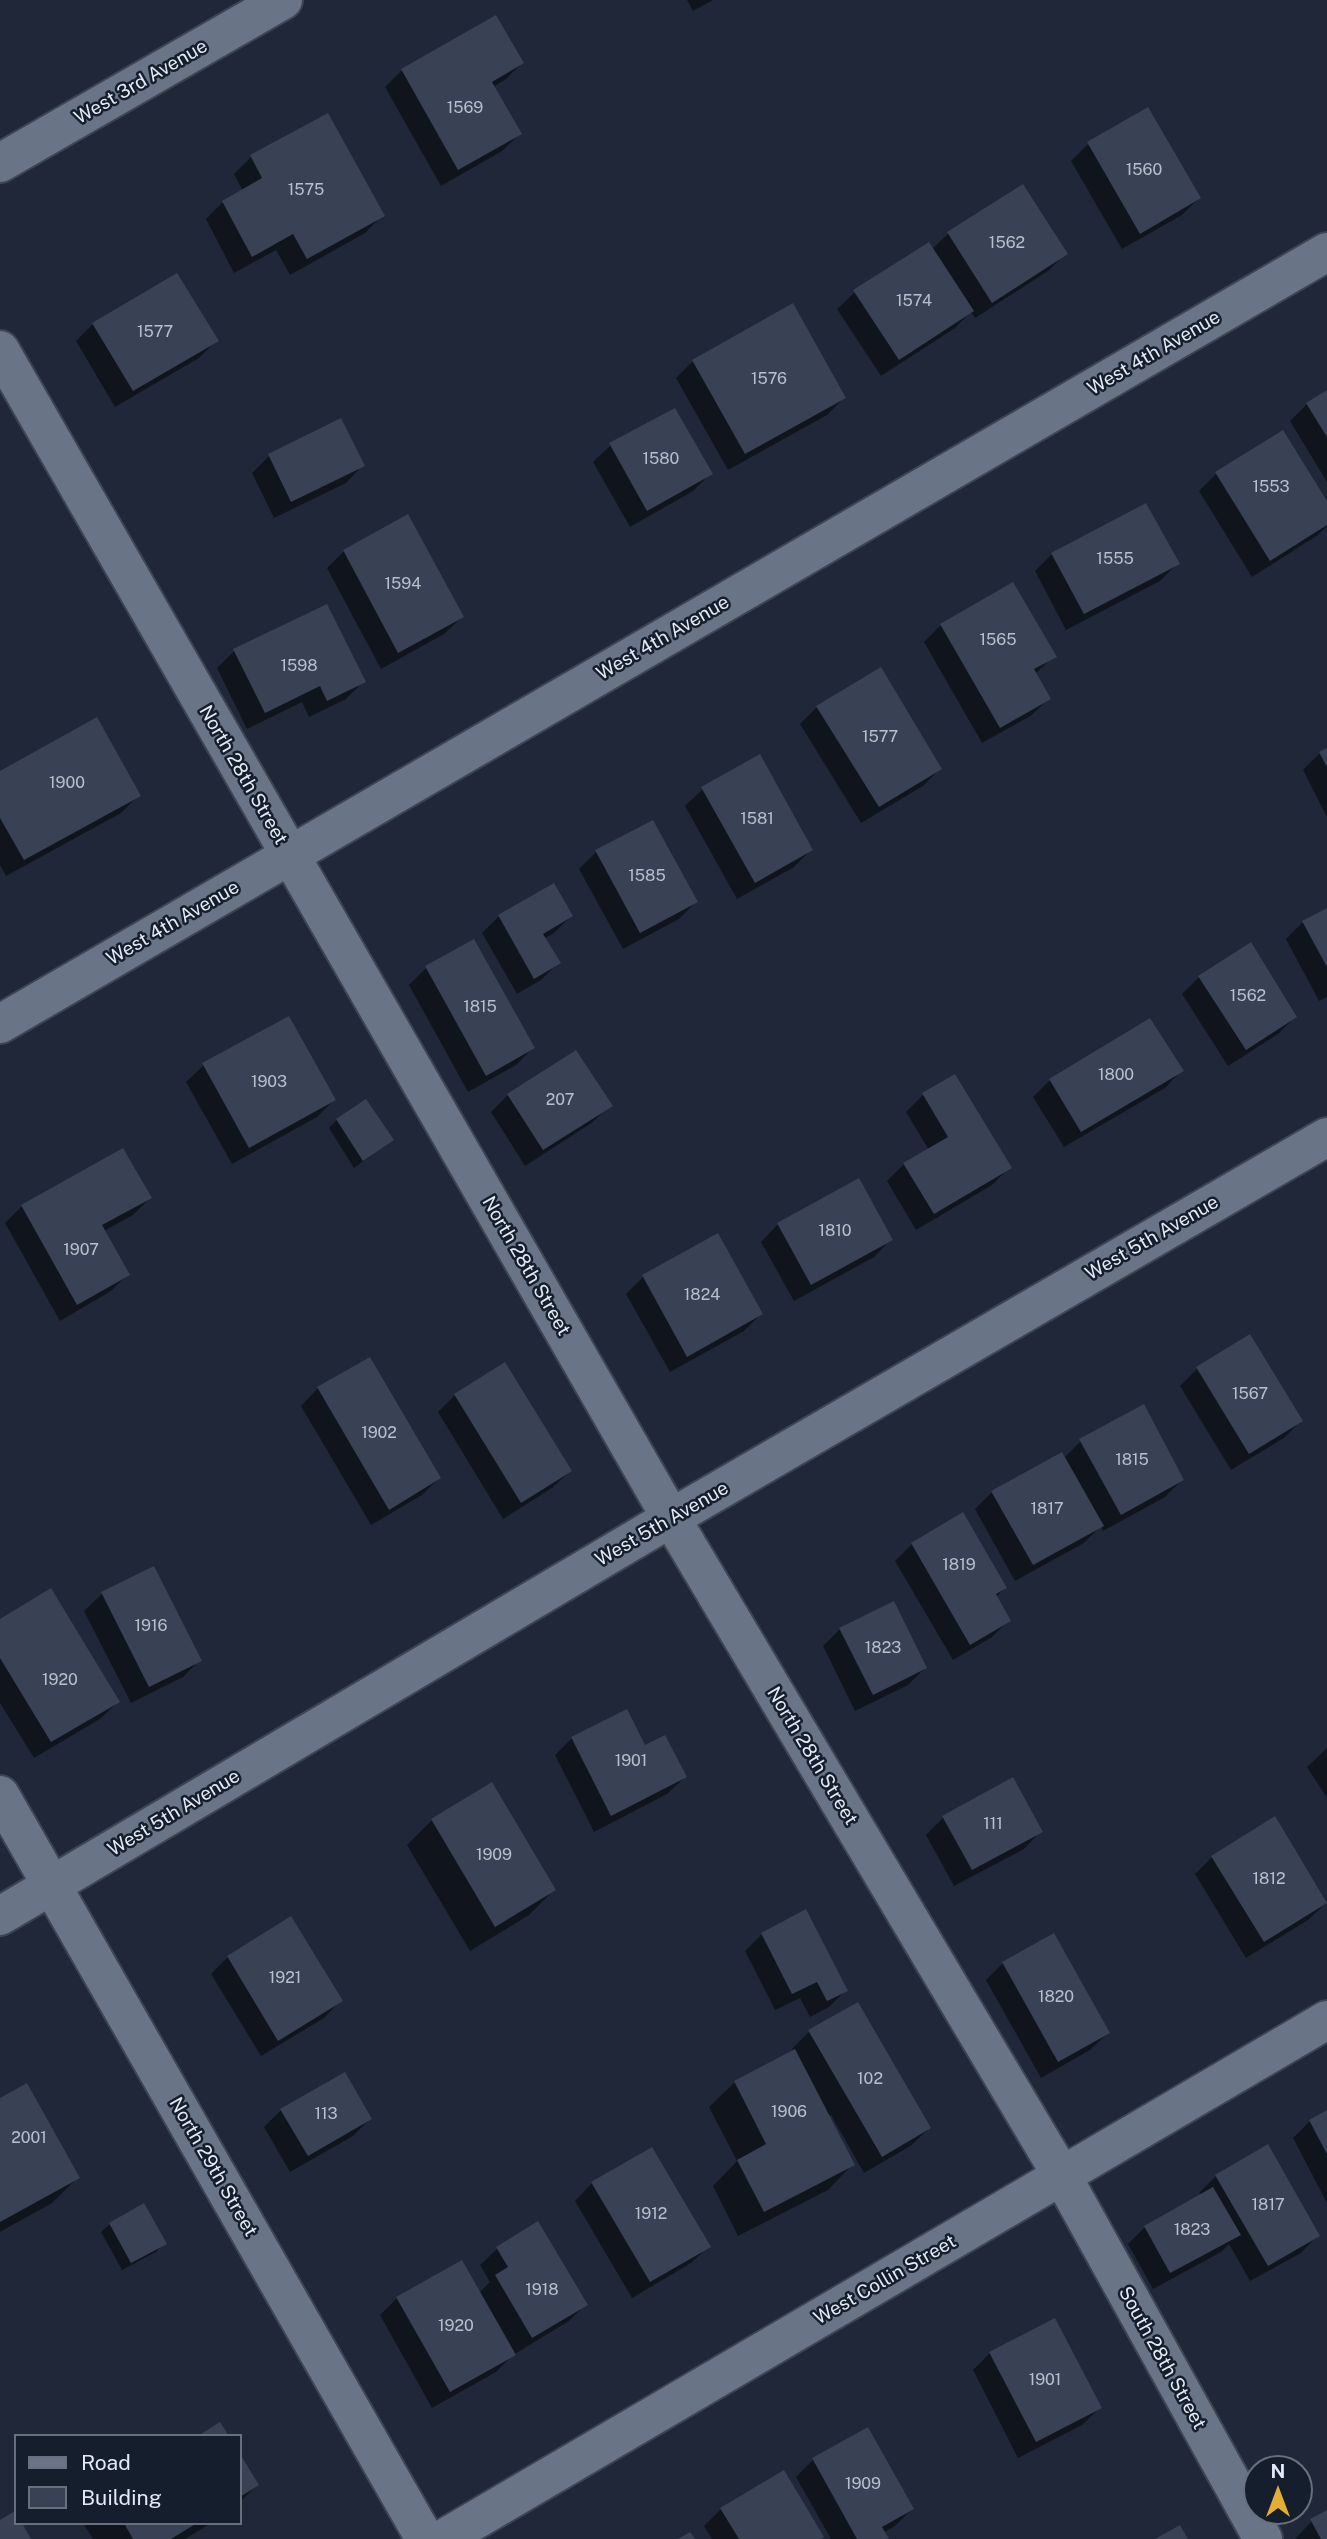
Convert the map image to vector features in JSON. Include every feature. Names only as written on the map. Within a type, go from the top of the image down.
[{"type":"street","name":"West 3rd Avenue","points":[[0,163],[282,0]]},
{"type":"street","name":"West 4th Avenue","points":[[0,1024],[1327,252]]},
{"type":"street","name":"North 28th Street","points":[[0,350],[671,1518],[1062,2176]]},
{"type":"street","name":"West 5th Avenue","points":[[0,1916],[671,1518],[1327,1137]]},
{"type":"street","name":"North 29th Street","points":[[0,1795],[425,2539]]},
{"type":"street","name":"West Collin Street","points":[[443,2539],[1327,2020]]},
{"type":"street","name":"South 28th Street","points":[[1062,2176],[1263,2539]]},
{"type":"building","points":[[496,15],[524,63],[492,82],[522,134],[458,170],[401,69]]},
{"type":"building","points":[[1148,107],[1201,198],[1140,234],[1087,142]]},
{"type":"building","points":[[328,113],[385,216],[307,259],[293,234],[252,257],[222,201],[262,178],[250,155]]},
{"type":"building","points":[[1023,184],[1068,254],[992,303],[947,232]]},
{"type":"building","points":[[929,242],[974,311],[899,360],[853,290]]},
{"type":"building","points":[[177,273],[219,341],[133,391],[92,323]]},
{"type":"building","points":[[793,303],[846,398],[745,454],[692,360]]},
{"type":"building","points":[[1327,390],[1327,437],[1306,403]]},
{"type":"building","points":[[675,408],[713,474],[647,511],[609,443]]},
{"type":"building","points":[[341,418],[365,466],[291,502],[268,454]]},
{"type":"building","points":[[1283,430],[1327,501],[1327,525],[1270,561],[1215,472]]},
{"type":"building","points":[[1146,503],[1180,564],[1084,614],[1051,553]]},
{"type":"building","points":[[408,514],[464,617],[398,653],[343,550]]},
{"type":"building","points":[[1013,582],[1057,657],[1034,669],[1051,699],[1000,728],[940,624]]},
{"type":"building","points":[[327,604],[366,682],[327,701],[320,686],[265,713],[233,649]]},
{"type":"building","points":[[881,667],[942,769],[879,807],[816,706]]},
{"type":"building","points":[[97,717],[141,796],[24,860],[0,818],[0,771]]},
{"type":"building","points":[[1327,748],[1327,767],[1319,752]]},
{"type":"building","points":[[760,754],[813,850],[755,883],[701,787]]},
{"type":"building","points":[[653,820],[698,902],[640,933],[595,850]]},
{"type":"building","points":[[554,883],[573,916],[543,934],[561,963],[534,979],[498,915]]},
{"type":"building","points":[[1327,908],[1327,967],[1302,921]]},
{"type":"building","points":[[474,939],[535,1048],[486,1076],[425,966]]},
{"type":"building","points":[[1251,942],[1297,1017],[1246,1050],[1198,976]]},
{"type":"building","points":[[289,1016],[336,1100],[249,1148],[202,1063]]},
{"type":"building","points":[[1150,1018],[1184,1071],[1081,1132],[1049,1079]]},
{"type":"building","points":[[576,1050],[613,1106],[543,1150],[507,1094]]},
{"type":"building","points":[[955,1074],[1012,1168],[934,1214],[903,1163],[948,1137],[922,1093]]},
{"type":"building","points":[[366,1099],[394,1140],[363,1161],[336,1119]]},
{"type":"building","points":[[123,1148],[152,1198],[102,1225],[130,1275],[77,1305],[21,1205]]},
{"type":"building","points":[[859,1178],[893,1240],[811,1285],[777,1223]]},
{"type":"building","points":[[718,1233],[763,1314],[687,1357],[642,1275]]},
{"type":"building","points":[[1250,1334],[1303,1421],[1249,1454],[1196,1367]]},
{"type":"building","points":[[370,1357],[441,1478],[389,1510],[317,1387]]},
{"type":"building","points":[[505,1362],[572,1471],[521,1503],[454,1394]]},
{"type":"building","points":[[1144,1404],[1184,1480],[1121,1515],[1079,1439]]},
{"type":"building","points":[[1062,1452],[1104,1526],[1033,1565],[991,1491]]},
{"type":"building","points":[[963,1512],[1007,1588],[996,1594],[1011,1621],[970,1645],[911,1543]]},
{"type":"building","points":[[154,1566],[202,1661],[149,1687],[101,1592]]},
{"type":"building","points":[[51,1588],[120,1702],[51,1742],[0,1658],[0,1619]]},
{"type":"building","points":[[894,1601],[927,1668],[873,1695],[839,1628]]},
{"type":"building","points":[[627,1709],[645,1745],[665,1735],[687,1777],[611,1816],[571,1737]]},
{"type":"building","points":[[1013,1777],[1043,1832],[972,1870],[942,1816]]},
{"type":"building","points":[[492,1782],[556,1890],[495,1927],[431,1819]]},
{"type":"building","points":[[1275,1816],[1327,1903],[1264,1942],[1211,1856]]},
{"type":"building","points":[[806,1909],[848,1991],[827,2001],[817,1982],[792,1994],[761,1933]]},
{"type":"building","points":[[291,1916],[343,2001],[278,2041],[227,1956]]},
{"type":"building","points":[[1054,1933],[1110,2033],[1058,2062],[1002,1962]]},
{"type":"building","points":[[858,2002],[931,2128],[882,2157],[808,2030]]},
{"type":"building","points":[[795,2049],[855,2165],[764,2212],[737,2160],[766,2144],[734,2081]]},
{"type":"building","points":[[345,2072],[372,2119],[308,2156],[280,2109]]},
{"type":"building","points":[[27,2083],[80,2178],[0,2222],[0,2098]]},
{"type":"building","points":[[1327,2110],[1327,2154],[1309,2120]]},
{"type":"building","points":[[1268,2144],[1320,2236],[1268,2266],[1215,2175]]},
{"type":"building","points":[[652,2147],[711,2247],[650,2282],[591,2182]]},
{"type":"building","points":[[1213,2187],[1241,2235],[1170,2273],[1144,2226]]},
{"type":"building","points":[[144,2203],[167,2244],[131,2263],[109,2223]]},
{"type":"building","points":[[538,2221],[588,2305],[532,2338],[495,2275],[508,2267],[496,2247]]},
{"type":"building","points":[[462,2260],[516,2355],[450,2392],[396,2297]]},
{"type":"building","points":[[1055,2318],[1102,2408],[1036,2442],[989,2352]]},
{"type":"building","points":[[220,2422],[228,2434],[201,2434]]},
{"type":"building","points":[[868,2427],[914,2509],[882,2527],[889,2539],[857,2539],[812,2458]]},
{"type":"building","points":[[242,2457],[259,2485],[242,2496]]},
{"type":"building","points":[[784,2470],[824,2537],[739,2539],[720,2508]]},
{"type":"building","points":[[1327,2510],[1327,2539],[1321,2539],[1313,2524],[1313,2517]]},
{"type":"building","points":[[14,2512],[14,2525],[23,2525],[31,2539],[0,2539],[0,2520]]},
{"type":"building","points":[[125,2525],[194,2525],[171,2539],[133,2539]]},
{"type":"building","points":[[1180,2525],[1188,2539],[1155,2539]]},
{"type":"building","points":[[690,2532],[695,2539],[678,2539]]}]
